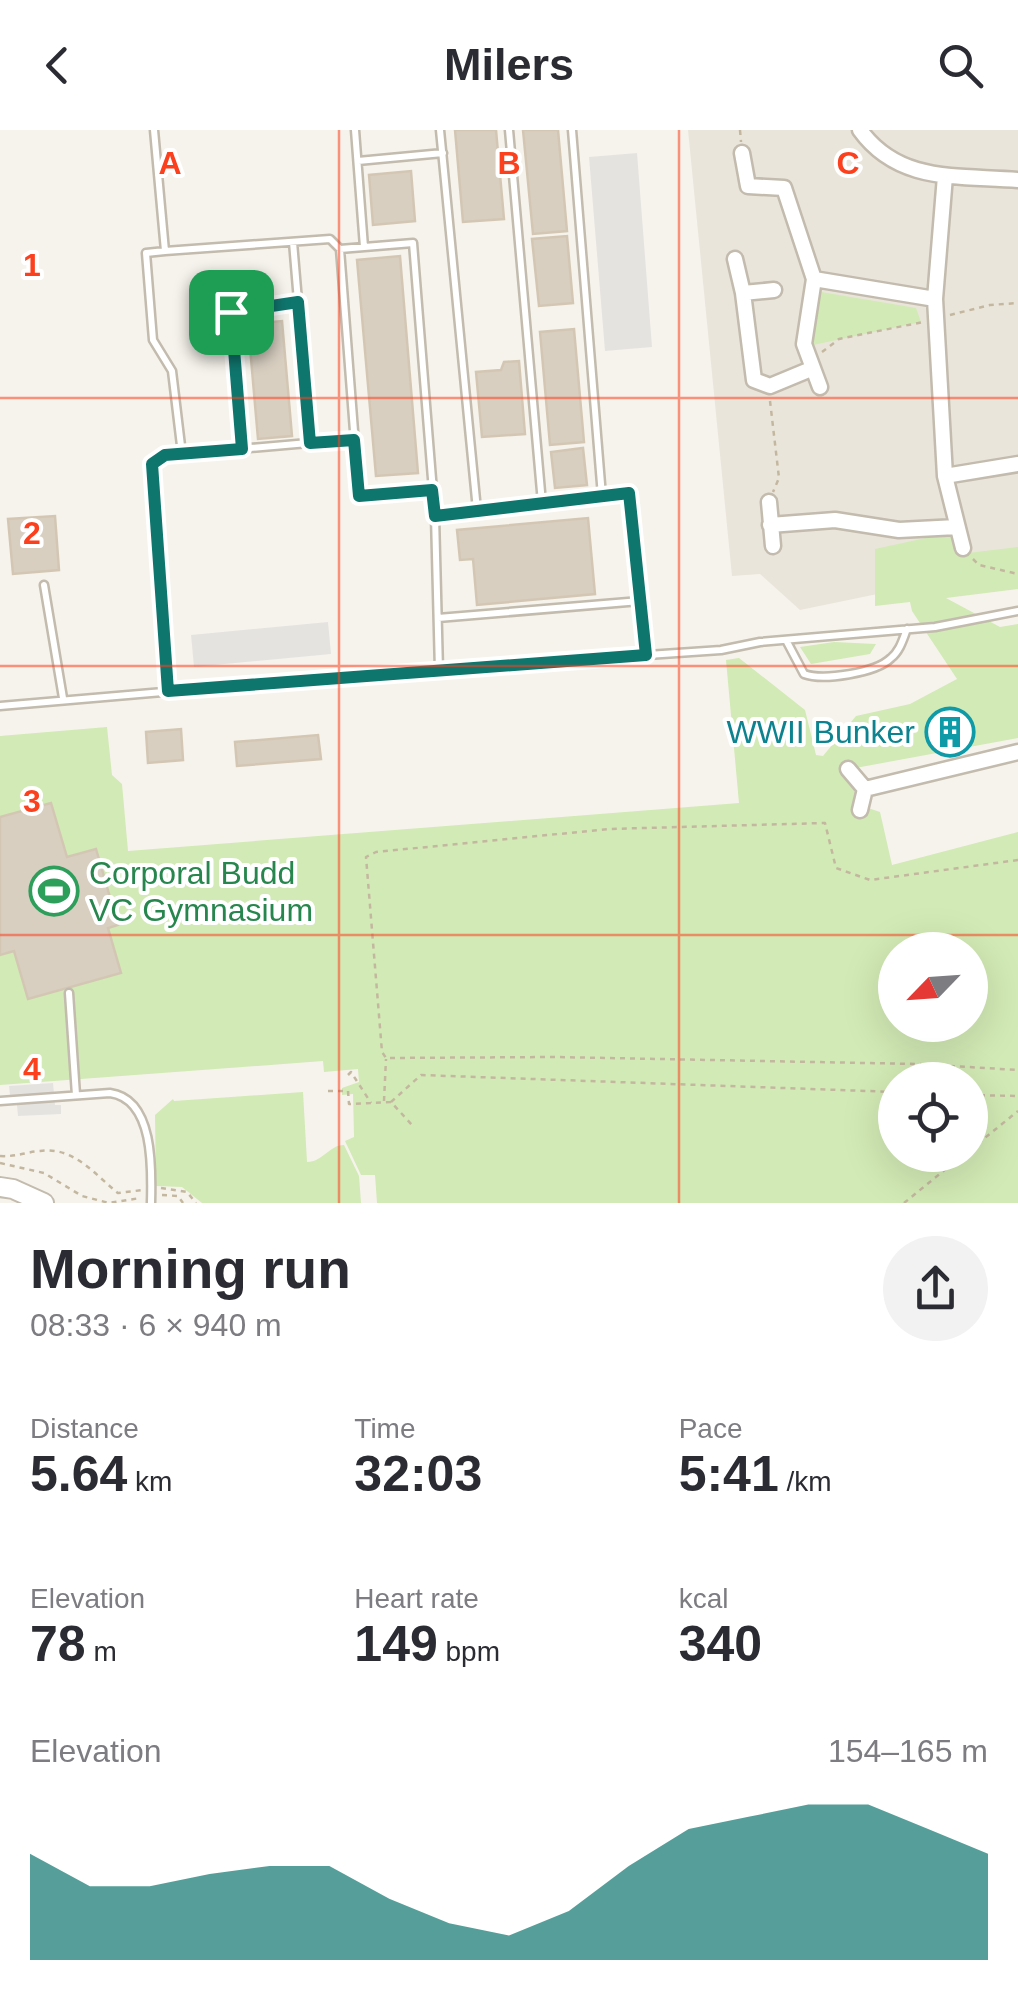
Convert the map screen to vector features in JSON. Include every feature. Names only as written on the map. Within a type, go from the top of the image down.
[{"type":"street","points":[[860,130],[871,145],[897,166],[945,176],[1018,180]]},
{"type":"street","points":[[742,153],[740,188],[784,188],[814,279],[804,344],[820,387]]},
{"type":"street","points":[[945,176],[935,299],[945,476],[962,548]]},
{"type":"street","points":[[735,259],[754,380],[770,386],[810,366]]},
{"type":"street","points":[[814,279],[935,299]]},
{"type":"street","points":[[743,293],[774,290]]},
{"type":"street","points":[[945,476],[1018,464]]},
{"type":"street","points":[[769,502],[773,546]]},
{"type":"street","points":[[770,524],[835,520],[899,530],[957,527]]},
{"type":"street","points":[[865,789],[1018,752]]},
{"type":"street","points":[[848,769],[865,789]]},
{"type":"street","points":[[860,810],[865,789]]},
{"type":"street","points":[[0,1187],[13,1188],[44,1203]]},
{"type":"lane","points":[[154,130],[165,251]]},
{"type":"lane","points":[[356,130],[364,247]]},
{"type":"lane","points":[[440,130],[477,510]]},
{"type":"lane","points":[[510,130],[542,503]]},
{"type":"lane","points":[[572,130],[602,496]]},
{"type":"lane","points":[[358,161],[443,153]]},
{"type":"lane","points":[[182,454],[172,371],[154,340],[146,253],[330,238],[340,249],[359,496],[432,490]]},
{"type":"lane","points":[[292,242],[310,443]]},
{"type":"lane","points":[[340,249],[413,243],[435,516],[439,671]]},
{"type":"lane","points":[[242,449],[231,312],[298,302]]},
{"type":"lane","points":[[168,691],[152,464],[165,455],[354,440]]},
{"type":"lane","points":[[435,516],[629,493],[646,655]]},
{"type":"lane","points":[[44,585],[63,698]]},
{"type":"lane","points":[[438,618],[640,601]]},
{"type":"lane","points":[[0,706],[63,698],[721,650],[907,629],[1018,610]]},
{"type":"lane","points":[[785,640],[804,674],[820,676],[882,666],[898,651],[907,629]]},
{"type":"lane","points":[[69,993],[76,1095]]},
{"type":"lane","points":[[0,1101],[122,1094],[138,1109],[144,1122],[151,1196]]},
{"type":"path","points":[[810,366],[839,339],[990,305],[1018,303]]},
{"type":"path","points":[[769,502],[778,478],[770,386]]},
{"type":"path","points":[[962,548],[968,548],[971,558],[980,565],[1018,574]]},
{"type":"path","points":[[384,1103],[386,1058],[382,1052],[366,857],[376,852],[609,829],[825,823],[836,868],[870,880],[1018,860]]},
{"type":"path","points":[[386,1058],[554,1057],[1018,1070]]},
{"type":"path","points":[[348,1075],[351,1072],[371,1103]]},
{"type":"path","points":[[328,1091],[348,1091],[349,1104],[392,1102],[421,1075],[878,1091]]},
{"type":"path","points":[[988,1095],[1018,1096]]},
{"type":"path","points":[[392,1102],[412,1125]]},
{"type":"path","points":[[988,1135],[1018,1111]]},
{"type":"path","points":[[0,1156],[16,1158],[48,1151],[81,1162],[118,1193],[178,1196],[183,1203]]},
{"type":"path","points":[[0,1163],[44,1173],[95,1200],[151,1196],[174,1188],[187,1192],[196,1203]]},
{"type":"path","points":[[904,1203],[942,1172]]},
{"type":"shaded area","points":[[688,130],[1018,130],[1018,565],[800,610],[760,574],[732,576]]},
{"type":"shaded area","points":[[637,153],[652,347],[605,351],[589,157]]},
{"type":"shaded area","points":[[328,622],[331,654],[194,667],[191,635]]},
{"type":"shaded area","points":[[53,1083],[55,1105],[61,1105],[61,1114],[18,1116],[16,1095],[10,1095],[9,1086]]},
{"type":"green space","points":[[815,291],[916,308],[921,322],[813,345]]},
{"type":"green space","name":"Corporal Budd VC Gymnasium","points":[[949,533],[960,554],[1018,547],[1018,589],[946,598],[1000,627],[1018,624],[1018,738],[850,769],[859,780],[859,805],[880,812],[892,865],[1018,832],[1018,1203],[377,1203],[375,1175],[361,1175],[345,1141],[354,1137],[353,1094],[342,1095],[342,1088],[359,1082],[358,1069],[324,1072],[323,1061],[0,1085],[0,736],[107,727],[112,775],[122,784],[128,851],[739,803],[726,660],[739,658],[805,710],[816,755],[823,756],[856,716],[910,704],[957,679],[910,602],[875,606],[875,549]]},
{"type":"green space","points":[[834,642],[876,644],[870,654],[811,664],[800,647]]},
{"type":"green space","points":[[303,1092],[307,1162],[344,1145],[359,1176],[361,1203],[202,1203],[182,1187],[156,1186],[155,1115],[173,1099]]},
{"type":"building","points":[[455,130],[496,130],[504,219],[463,222]]},
{"type":"building","points":[[523,130],[558,130],[567,231],[533,234]]},
{"type":"building","points":[[411,171],[415,221],[373,225],[369,175]]},
{"type":"building","points":[[567,236],[573,303],[539,306],[532,239]]},
{"type":"building","points":[[400,256],[418,473],[376,476],[357,260]]},
{"type":"building","points":[[282,321],[292,436],[258,439],[248,324]]},
{"type":"building","points":[[574,329],[584,442],[550,445],[540,332]]},
{"type":"building","points":[[519,361],[525,434],[482,437],[476,372],[501,370],[504,362]]},
{"type":"building","points":[[583,448],[587,485],[555,488],[551,452]]},
{"type":"building","points":[[55,516],[59,570],[13,574],[8,519]]},
{"type":"building","points":[[588,518],[595,594],[477,605],[473,559],[460,560],[457,530]]},
{"type":"building","name":"WWII Bunker","points":[[948,721],[959,721],[965,733],[948,745],[934,732]]},
{"type":"building","points":[[181,729],[183,760],[148,763],[146,732]]},
{"type":"building","points":[[318,735],[321,759],[237,766],[235,742]]},
{"type":"building","name":"Corporal Budd VC Gymnasium","points":[[51,803],[67,857],[96,849],[118,925],[108,928],[121,973],[28,999],[14,951],[0,955],[0,817]]},
{"type":"place","name":"WWII Bunker","points":[[950,732]]},
{"type":"place","name":"Corporal Budd VC Gymnasium","points":[[54,891]]},
{"type":"route","points":[[298,302],[310,443],[354,440],[359,496],[432,490],[435,516],[629,493],[646,655],[168,691],[152,464],[165,455],[242,449],[231,312],[298,302]]}]
